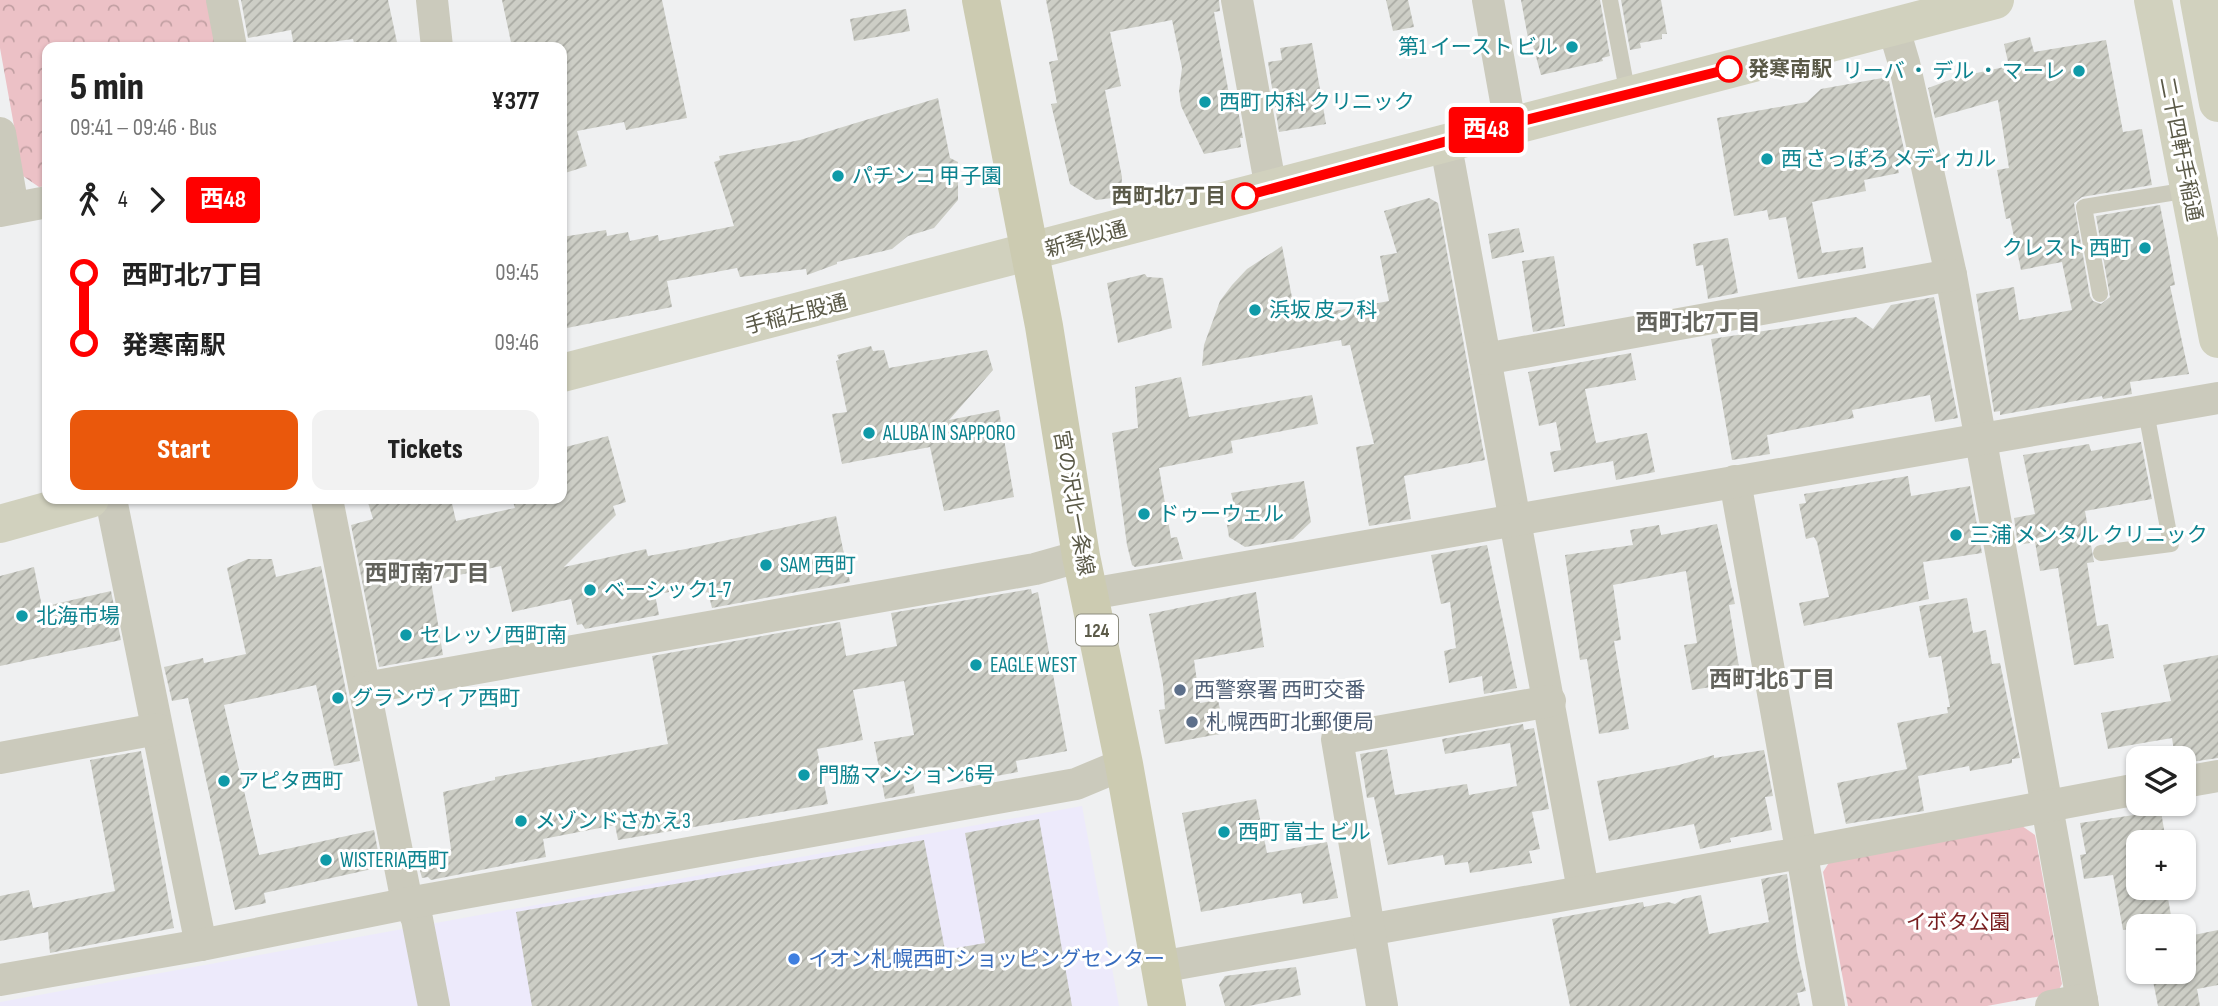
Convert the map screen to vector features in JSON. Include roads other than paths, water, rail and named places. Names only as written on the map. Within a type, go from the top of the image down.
[{"type":"main road","name":"宮の沢北一条線","points":[[981,0],[1031,254],[1081,556],[1124,764],[1167,1006]]},
{"type":"street","points":[[222,0],[230,42]]},
{"type":"street","points":[[432,0],[437,42]]},
{"type":"street","points":[[1237,0],[1271,189]]},
{"type":"street","points":[[1488,0],[1510,124]]},
{"type":"street","name":"新琴似通","points":[[1031,254],[1444,141],[1628,95],[1901,16],[1995,0]]},
{"type":"street","name":"二十四軒手稲通","points":[[2153,0],[2218,339]]},
{"type":"street","points":[[2199,0],[2218,103]]},
{"type":"street","points":[[1901,16],[1904,63],[1951,275],[2083,1003],[2051,1006]]},
{"type":"street","points":[[0,133],[6,210],[42,203]]},
{"type":"street","points":[[1444,141],[1583,890]]},
{"type":"street","name":"手稲左股通","points":[[567,372],[1031,254]]},
{"type":"street","points":[[1485,359],[1951,275]]},
{"type":"street","points":[[1090,594],[2218,398]]},
{"type":"street","points":[[1735,481],[1829,1006]]},
{"type":"street","points":[[0,524],[72,504]]},
{"type":"street","points":[[112,504],[201,945]]},
{"type":"street","points":[[328,504],[405,892],[417,919],[434,1006]]},
{"type":"street","points":[[365,688],[1035,569],[1081,556]]},
{"type":"street","points":[[1382,1006],[1337,739],[1550,701]]},
{"type":"street","points":[[0,758],[157,729]]},
{"type":"street","points":[[0,980],[1076,784],[1124,764]]},
{"type":"street","points":[[2196,780],[2218,776]]},
{"type":"street","points":[[1160,967],[1800,853],[2126,791]]},
{"type":"lane","points":[[1610,0],[1628,95]]},
{"type":"lane","points":[[2100,294],[2084,207],[2189,190]]},
{"type":"lane","points":[[2101,553],[2171,544],[2146,412]]},
{"type":"place","name":"第1 イースト ビル","points":[[1572,47]]},
{"type":"place","name":"発寒南駅","points":[[1729,69]]},
{"type":"place","name":"リーバ ・ デル ・ マーレ","points":[[2079,71]]},
{"type":"place","name":"西町 内科 クリニック","points":[[1205,102]]},
{"type":"place","name":"西 さっぽろ メディカル","points":[[1767,159]]},
{"type":"place","name":"パチンコ 甲子園","points":[[838,176]]},
{"type":"place","name":"西町北7丁目","points":[[1245,196]]},
{"type":"place","name":"クレスト 西町","points":[[2145,248]]},
{"type":"place","name":"浜坂 皮フ科","points":[[1255,310]]},
{"type":"place","name":"ALUBA IN SAPPORO","points":[[869,433]]},
{"type":"place","name":"ドゥーウェル","points":[[1144,514]]},
{"type":"place","name":"三浦 メンタル クリニック","points":[[1956,535]]},
{"type":"place","name":"SAM 西町","points":[[766,565]]},
{"type":"place","name":"ベーシック1-7","points":[[590,590]]},
{"type":"place","name":"北海市場","points":[[22,616]]},
{"type":"place","name":"セレッソ西町南","points":[[406,635]]},
{"type":"place","name":"EAGLE WEST","points":[[976,665]]},
{"type":"place","name":"西警察署 西町交番","points":[[1180,690]]},
{"type":"place","name":"グランヴィア西町","points":[[338,698]]},
{"type":"place","name":"札幌西町北郵便局","points":[[1192,722]]},
{"type":"place","name":"門脇マンション6号","points":[[804,775]]},
{"type":"place","name":"アピタ西町","points":[[224,781]]},
{"type":"place","name":"メゾンドさかえ3","points":[[521,821]]},
{"type":"place","name":"西町 富士 ビル","points":[[1224,832]]},
{"type":"place","name":"WISTERIA西町","points":[[326,860]]},
{"type":"place","name":"イオン札幌西町ショッピングセンター","points":[[794,959]]},
{"type":"district","name":"西町北7丁目","points":[[1698,322]]},
{"type":"district","name":"西町南7丁目","points":[[427,573]]},
{"type":"district","name":"西町北6丁目","points":[[1772,679]]},
{"type":"park label","name":"イボタ公園","points":[[1958,922]]}]
